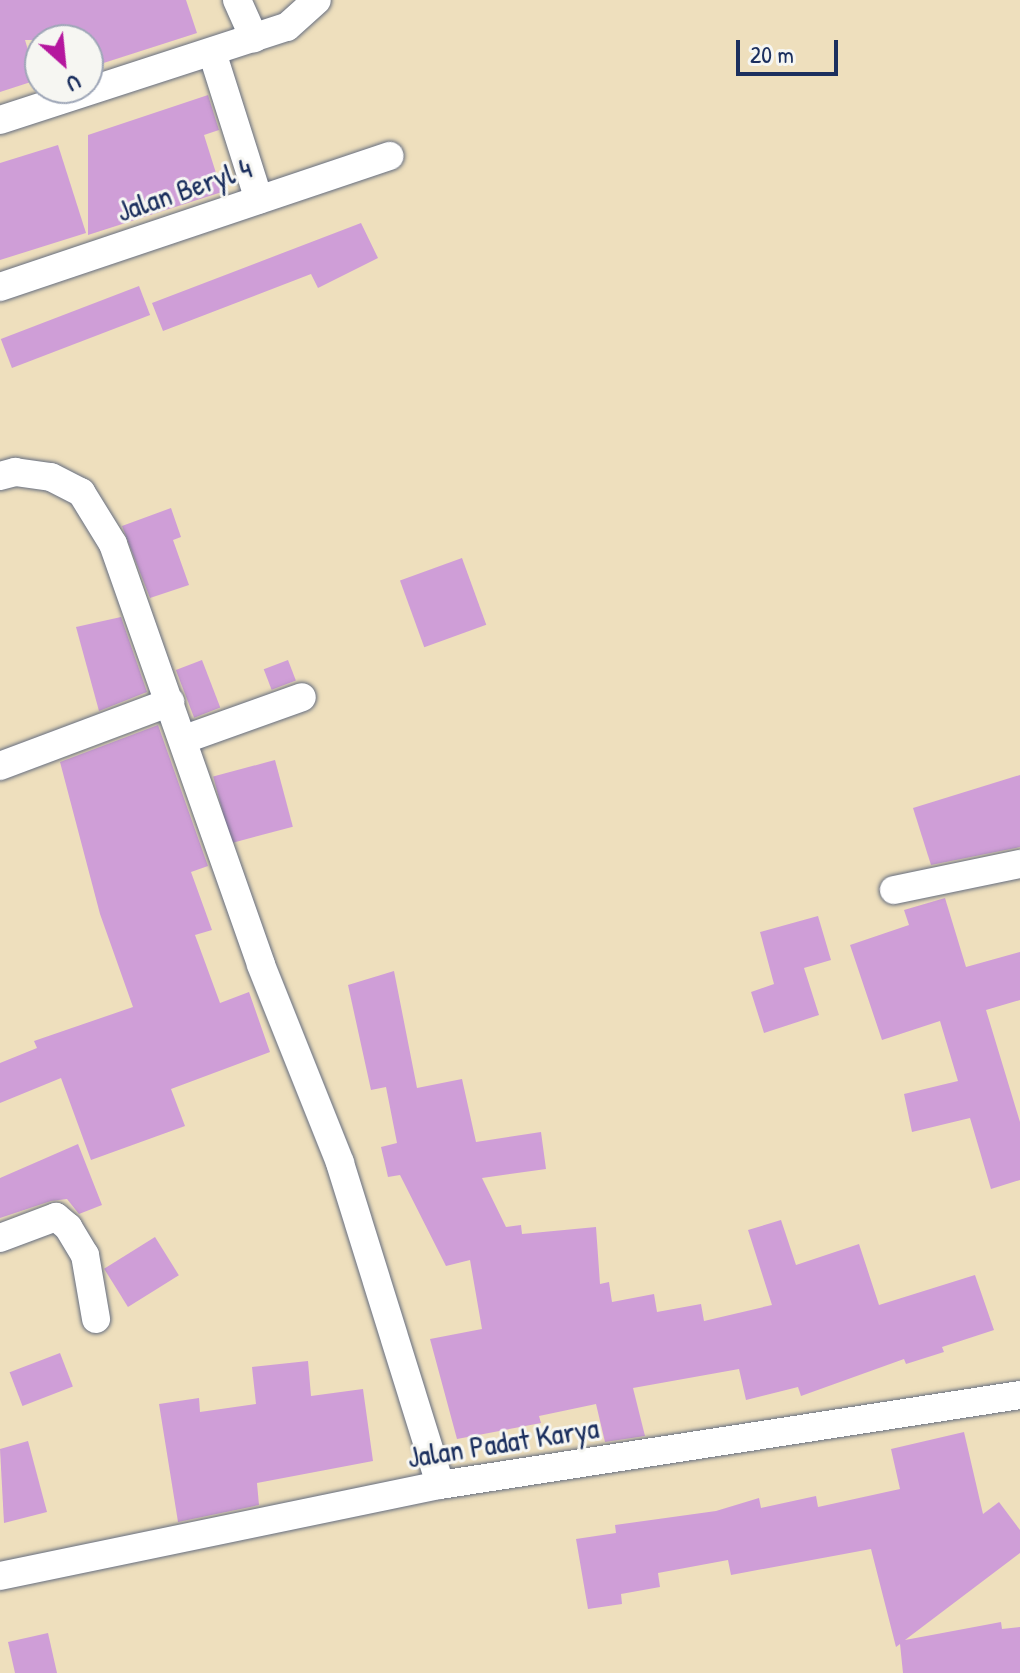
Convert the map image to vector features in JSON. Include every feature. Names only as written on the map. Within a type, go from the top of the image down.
[{"type":"street","points":[[237,0],[254,38]]},
{"type":"street","points":[[0,120],[287,27],[317,0]]},
{"type":"street","points":[[212,52],[259,200]]},
{"type":"street","name":"Jalan Beryl 4","points":[[0,287],[390,156]]},
{"type":"street","points":[[0,476],[15,472],[51,477],[81,492],[113,544],[185,739],[261,965],[358,1214],[440,1485]]},
{"type":"street","points":[[185,739],[302,697]]},
{"type":"street","points":[[0,766],[170,702]]},
{"type":"street","points":[[894,890],[1019,868]]},
{"type":"street","points":[[0,1238],[56,1217],[68,1227],[85,1255],[96,1319]]},
{"type":"street","name":"Jalan Padat Karya","points":[[0,1576],[440,1485],[1020,1395]]},
{"type":"building","points":[[0,0],[186,0],[197,33],[104,63],[104,24],[24,24],[24,84],[0,92]]},
{"type":"building","points":[[208,95],[219,130],[204,135],[222,192],[88,235],[88,135]]},
{"type":"building","points":[[58,145],[86,233],[0,260],[0,163]]},
{"type":"building","points":[[361,223],[378,258],[318,288],[311,274],[163,331],[152,303]]},
{"type":"building","points":[[139,286],[150,315],[12,368],[1,339]]},
{"type":"building","points":[[171,508],[181,537],[173,540],[189,585],[150,598],[122,526]]},
{"type":"building","points":[[462,558],[486,625],[424,647],[400,581]]},
{"type":"building","points":[[121,617],[147,692],[99,711],[76,627]]},
{"type":"building","points":[[202,660],[220,708],[194,718],[176,670]]},
{"type":"building","points":[[288,660],[296,681],[272,690],[264,669]]},
{"type":"building","points":[[158,725],[208,866],[191,872],[212,930],[195,935],[220,1003],[249,992],[270,1052],[171,1089],[185,1126],[91,1160],[61,1078],[0,1103],[0,1063],[37,1048],[34,1041],[133,1007],[100,914],[60,762]]},
{"type":"building","points":[[275,760],[293,827],[231,843],[213,777]]},
{"type":"building","points":[[1020,775],[1020,847],[931,865],[913,808]]},
{"type":"building","points":[[945,898],[966,967],[1020,952],[1020,1000],[986,1010],[1020,1122],[1020,1180],[991,1189],[970,1118],[912,1132],[904,1094],[958,1081],[940,1021],[882,1040],[850,945],[909,925],[904,910]]},
{"type":"building","points":[[818,916],[831,960],[804,968],[819,1015],[764,1033],[751,992],[774,984],[760,932]]},
{"type":"building","points":[[394,971],[417,1088],[462,1079],[476,1142],[541,1132],[546,1169],[482,1178],[506,1227],[521,1225],[522,1234],[596,1227],[600,1284],[609,1282],[612,1302],[654,1294],[657,1312],[701,1304],[704,1321],[772,1305],[748,1230],[781,1220],[796,1265],[859,1244],[879,1305],[975,1275],[994,1330],[942,1347],[944,1352],[906,1364],[904,1359],[801,1396],[798,1387],[746,1400],[739,1369],[633,1388],[645,1436],[605,1442],[596,1404],[539,1416],[541,1423],[457,1439],[430,1339],[482,1329],[470,1260],[446,1266],[400,1175],[388,1177],[381,1147],[397,1143],[386,1087],[371,1090],[348,985]]},
{"type":"building","points":[[78,1144],[102,1205],[79,1214],[67,1199],[51,1201],[0,1218],[0,1178]]},
{"type":"building","points":[[155,1237],[179,1275],[128,1307],[104,1269]]},
{"type":"building","points":[[60,1353],[73,1387],[22,1406],[10,1372]]},
{"type":"building","points":[[308,1361],[311,1396],[363,1389],[373,1461],[257,1483],[259,1505],[178,1522],[159,1404],[199,1398],[200,1412],[256,1404],[252,1367]]},
{"type":"building","points":[[964,1432],[983,1514],[999,1502],[1020,1530],[1020,1553],[905,1640],[1001,1622],[1002,1629],[1020,1627],[1020,1673],[903,1673],[900,1644],[896,1647],[871,1549],[731,1575],[728,1560],[658,1573],[660,1587],[621,1594],[622,1604],[588,1609],[576,1539],[616,1533],[615,1525],[716,1511],[759,1498],[761,1508],[816,1496],[818,1507],[900,1489],[891,1449]]},
{"type":"building","points":[[28,1441],[47,1512],[4,1523],[0,1449]]},
{"type":"building","points":[[48,1633],[57,1673],[15,1673],[8,1642]]}]
